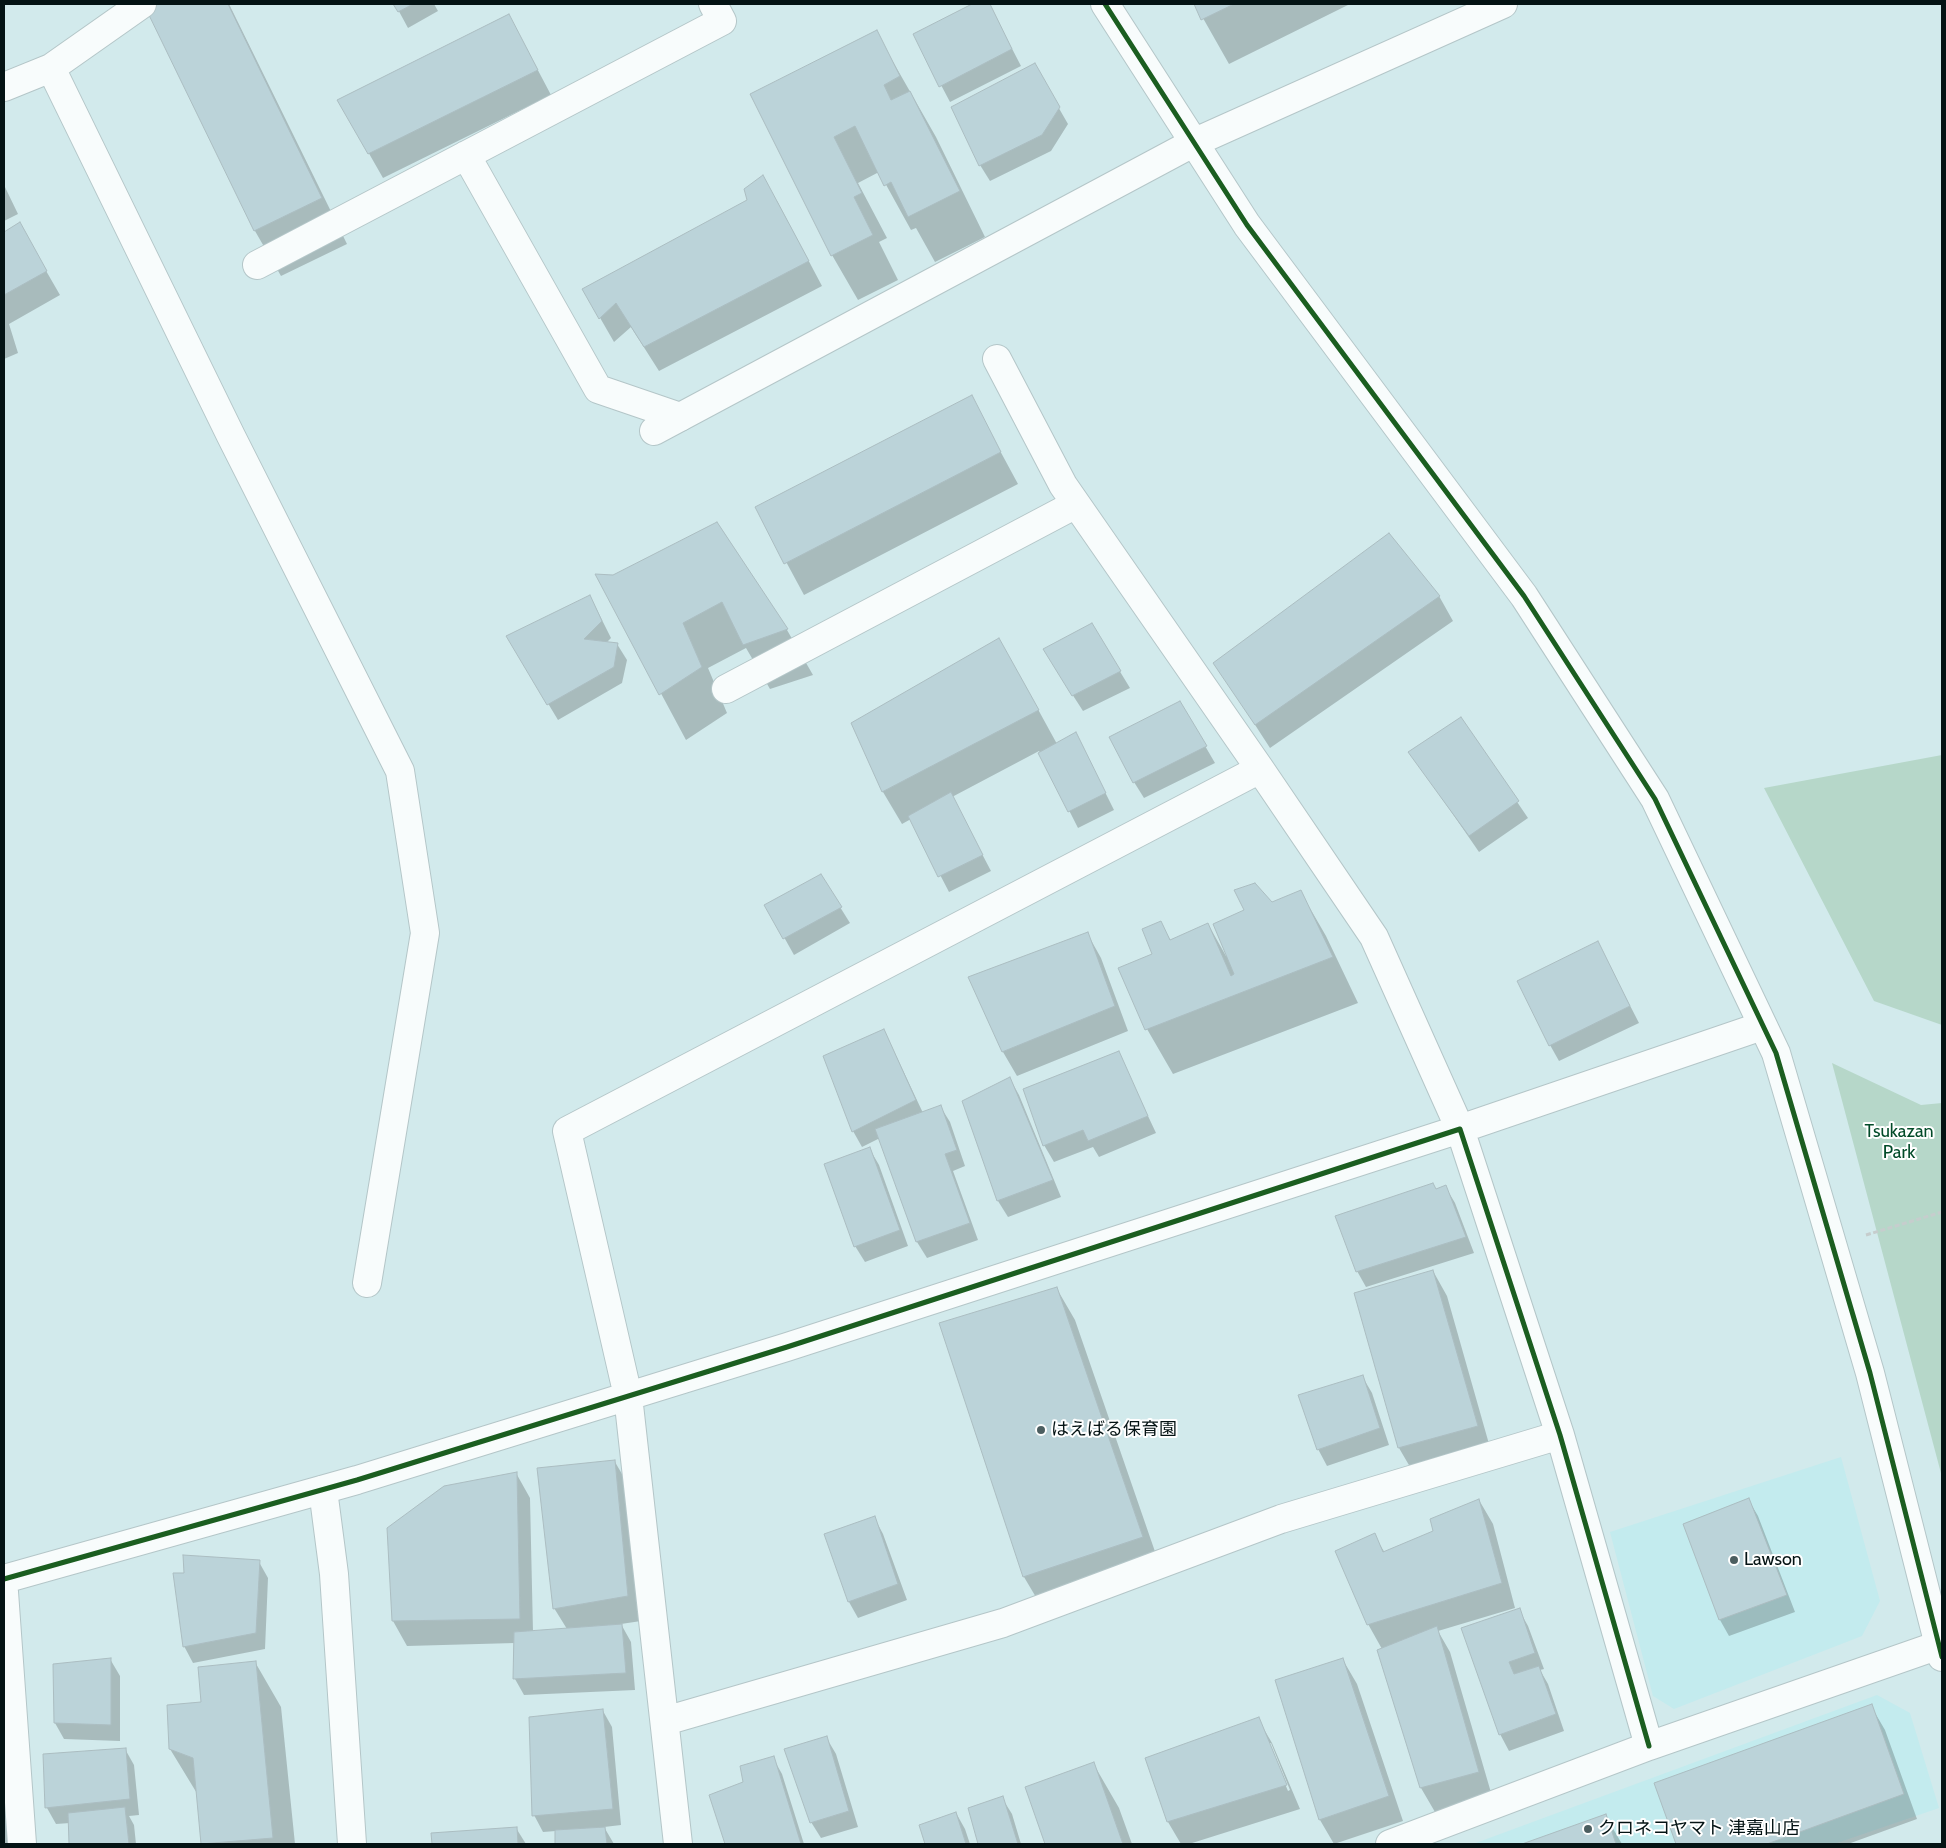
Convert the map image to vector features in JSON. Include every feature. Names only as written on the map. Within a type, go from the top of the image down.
[{"type":"street","points":[[4,87],[51,68],[142,4]]},
{"type":"street","points":[[256,265],[722,21],[713,4]]},
{"type":"street","points":[[1105,4],[1247,225],[1529,604],[1655,799],[1776,1053],[1870,1373],[1941,1651],[1649,1746],[1390,1844]]},
{"type":"street","points":[[654,431],[1193,143],[1493,6]]},
{"type":"street","points":[[51,68],[231,436],[400,771],[424,934],[367,1283]]},
{"type":"street","points":[[466,155],[598,388],[680,417]]},
{"type":"street","points":[[997,359],[1063,485],[1374,937],[1460,1128],[1560,1435],[1649,1746]]},
{"type":"street","points":[[726,689],[1076,504]]},
{"type":"street","points":[[678,1844],[628,1396],[567,1131],[1260,769]]},
{"type":"street","points":[[4,1579],[322,1490],[788,1347],[1460,1128],[1762,1026]]},
{"type":"street","points":[[665,1721],[1003,1623],[1281,1519],[1560,1435]]},
{"type":"street","points":[[322,1490],[334,1574],[352,1844]]},
{"type":"street","points":[[4,1592],[22,1844]]},
{"type":"path","points":[[1864,1235],[1942,1212]]},
{"type":"shaded area","points":[[1841,1457],[1880,1601],[1862,1636],[1674,1709],[1653,1696],[1610,1532]]},
{"type":"shaded area","points":[[1877,1695],[1910,1713],[1939,1808],[1834,1844],[1473,1844]]},
{"type":"green space","points":[[1942,755],[1942,1025],[1874,1001],[1764,788]]},
{"type":"green space","name":"Tsukazan Park","points":[[1832,1063],[1921,1105],[1942,1103],[1942,1477]]},
{"type":"building","points":[[156,4],[228,4],[322,198],[254,231],[146,9]]},
{"type":"building","points":[[393,4],[413,4],[398,12]]},
{"type":"building","points":[[972,4],[990,4],[1012,49],[939,87],[913,34]]},
{"type":"building","points":[[1194,4],[1234,4],[1201,20]]},
{"type":"building","points":[[509,14],[538,70],[368,154],[337,100]]},
{"type":"building","points":[[877,30],[900,76],[884,85],[891,100],[910,91],[960,191],[908,217],[891,182],[884,186],[855,126],[834,137],[862,193],[854,197],[873,235],[831,256],[750,94]]},
{"type":"building","points":[[1035,63],[1060,107],[1042,135],[979,166],[951,107]]},
{"type":"building","points":[[763,175],[809,261],[644,347],[616,303],[599,319],[582,289],[747,200],[744,189]]},
{"type":"building","points":[[20,222],[47,271],[4,295],[4,232]]},
{"type":"building","points":[[972,395],[1001,452],[784,564],[755,507]]},
{"type":"building","points":[[717,522],[788,629],[743,645],[722,602],[683,623],[702,667],[659,695],[595,574],[613,575]]},
{"type":"building","points":[[1389,533],[1440,596],[1255,725],[1213,663]]},
{"type":"building","points":[[590,595],[602,621],[584,639],[618,643],[614,667],[547,705],[506,636]]},
{"type":"building","points":[[1092,623],[1121,671],[1072,696],[1043,649]]},
{"type":"building","points":[[999,638],[1039,710],[882,792],[851,723]]},
{"type":"building","points":[[1180,701],[1207,746],[1133,783],[1109,737]]},
{"type":"building","points":[[1461,717],[1519,801],[1469,836],[1408,752]]},
{"type":"building","points":[[1076,732],[1106,793],[1068,812],[1038,753]]},
{"type":"building","points":[[951,792],[983,855],[938,877],[908,816]]},
{"type":"building","points":[[821,874],[842,907],[783,939],[764,905]]},
{"type":"building","points":[[1255,883],[1272,902],[1301,890],[1333,957],[1145,1030],[1118,968],[1152,954],[1142,929],[1161,921],[1170,940],[1208,923],[1231,976],[1234,974],[1213,924],[1244,910],[1234,890]]},
{"type":"building","points":[[1088,932],[1115,1006],[1002,1052],[968,977]]},
{"type":"building","points":[[1598,941],[1630,1006],[1549,1046],[1517,981]]},
{"type":"building","points":[[884,1029],[916,1100],[852,1132],[823,1056]]},
{"type":"building","points":[[1119,1051],[1148,1116],[1088,1141],[1083,1130],[1043,1146],[1023,1089]]},
{"type":"building","points":[[1010,1077],[1053,1180],[997,1201],[962,1101]]},
{"type":"building","points":[[941,1105],[957,1150],[945,1154],[970,1223],[916,1242],[875,1129]]},
{"type":"building","points":[[870,1147],[900,1230],[854,1247],[824,1164]]},
{"type":"building","points":[[1433,1183],[1436,1189],[1446,1185],[1466,1237],[1356,1272],[1335,1216]]},
{"type":"building","points":[[1433,1270],[1478,1426],[1398,1448],[1354,1293]]},
{"type":"building","name":"はえばる保育園","points":[[1057,1287],[1143,1537],[1023,1577],[939,1323]]},
{"type":"building","points":[[1363,1375],[1380,1428],[1317,1450],[1298,1395]]},
{"type":"building","points":[[615,1460],[628,1596],[553,1609],[537,1468]]},
{"type":"building","points":[[517,1472],[520,1619],[392,1621],[387,1528],[444,1486]]},
{"type":"building","name":"Lawson","points":[[1749,1498],[1787,1595],[1719,1620],[1683,1524]]},
{"type":"building","points":[[1479,1499],[1502,1583],[1367,1625],[1335,1551],[1375,1533],[1383,1552],[1433,1531],[1430,1519]]},
{"type":"building","points":[[875,1516],[898,1584],[848,1602],[824,1534]]},
{"type":"building","points":[[183,1555],[260,1560],[256,1633],[183,1647],[173,1573],[184,1573]]},
{"type":"building","points":[[1520,1608],[1535,1653],[1509,1662],[1514,1674],[1539,1666],[1556,1714],[1499,1735],[1461,1628]]},
{"type":"building","points":[[622,1624],[626,1673],[513,1679],[514,1632]]},
{"type":"building","points":[[1437,1626],[1479,1772],[1420,1788],[1377,1650]]},
{"type":"building","points":[[111,1658],[111,1725],[54,1723],[53,1664]]},
{"type":"building","points":[[1343,1658],[1389,1796],[1319,1820],[1275,1680]]},
{"type":"building","points":[[256,1661],[273,1838],[201,1844],[193,1758],[169,1749],[167,1705],[201,1702],[198,1667]]},
{"type":"building","points":[[1872,1704],[1904,1794],[1767,1844],[1676,1844],[1654,1783]]},
{"type":"building","points":[[603,1709],[613,1809],[532,1816],[529,1717]]},
{"type":"building","points":[[1259,1717],[1287,1785],[1167,1822],[1145,1758]]},
{"type":"building","points":[[827,1736],[849,1811],[810,1823],[784,1749]]},
{"type":"building","points":[[126,1748],[130,1799],[45,1808],[43,1754]]},
{"type":"building","points":[[774,1756],[801,1844],[725,1844],[709,1795],[743,1782],[740,1766]]},
{"type":"building","points":[[1094,1762],[1123,1844],[1045,1844],[1025,1787]]},
{"type":"building","points":[[1003,1796],[1018,1844],[978,1844],[968,1808]]},
{"type":"building","points":[[125,1807],[129,1844],[69,1844],[68,1813]]},
{"type":"building","points":[[956,1812],[966,1844],[925,1844],[919,1825]]},
{"type":"building","name":"クロネコヤマト 津嘉山店","points":[[1606,1814],[1616,1844],[1522,1844]]},
{"type":"building","points":[[517,1827],[518,1844],[432,1844],[431,1833]]},
{"type":"building","points":[[605,1827],[607,1844],[555,1844],[555,1830]]},
{"type":"cycle path","points":[[1105,4],[1247,225],[1524,596],[1655,799],[1776,1053],[1870,1373],[1942,1657]]},
{"type":"cycle path","points":[[4,1579],[357,1480],[787,1347],[1460,1129],[1560,1435],[1649,1746]]},
{"type":"place","name":"はえばる保育園","points":[[1041,1430]]},
{"type":"place","name":"Lawson","points":[[1734,1560]]},
{"type":"place","name":"クロネコヤマト 津嘉山店","points":[[1588,1829]]}]
